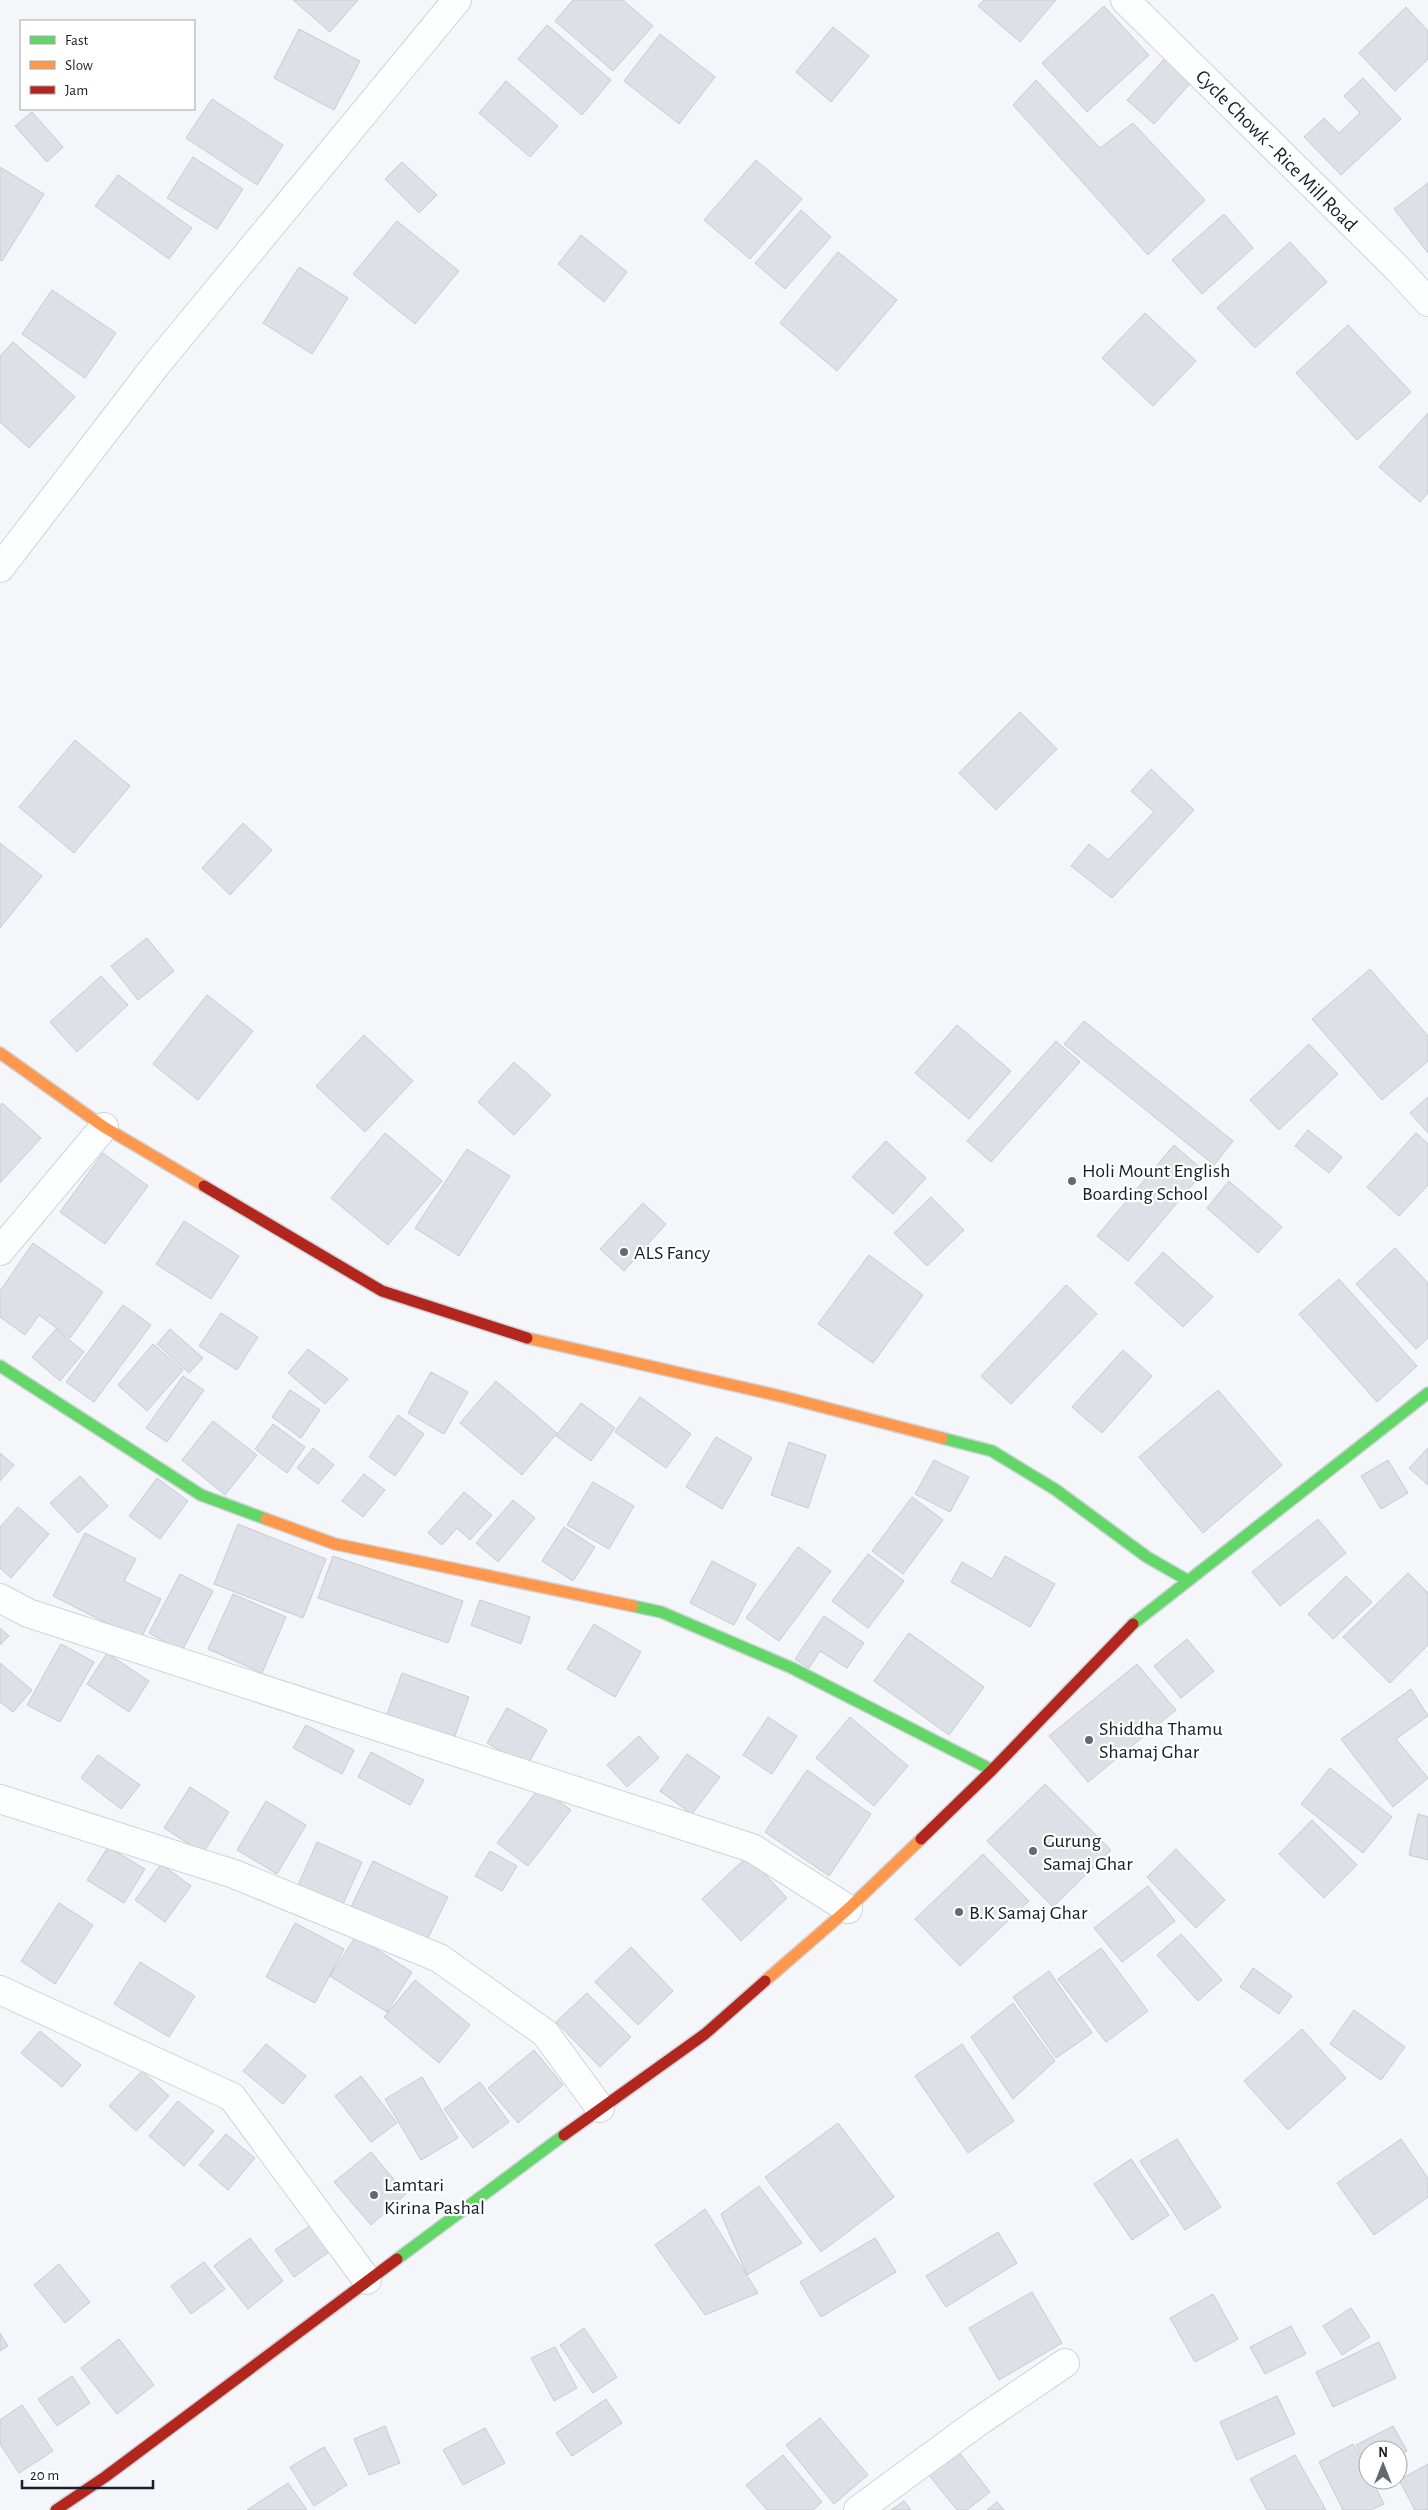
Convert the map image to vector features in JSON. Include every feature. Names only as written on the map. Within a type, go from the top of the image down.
[{"type":"street","points":[[0,568],[156,365],[457,0]]},
{"type":"street","name":"Cycle Chowk - Rice Mill Road","points":[[1125,0],[1397,268],[1428,302]]},
{"type":"street","points":[[0,1053],[104,1127],[382,1291],[514,1335],[784,1397],[992,1451],[1056,1490],[1147,1557],[1187,1580]]},
{"type":"street","points":[[0,1251],[104,1127]]},
{"type":"street","points":[[0,1366],[201,1495],[335,1544],[661,1612],[792,1668],[992,1770]]},
{"type":"street","points":[[56,2510],[113,2472],[367,2280],[600,2108],[705,2034],[848,1909],[992,1770],[1140,1617],[1428,1393]]},
{"type":"street","points":[[0,1598],[28,1613],[752,1848],[848,1909]]},
{"type":"street","points":[[0,1799],[234,1874],[439,1958],[545,2033],[600,2108]]},
{"type":"street","points":[[0,1990],[232,2097],[367,2280]]},
{"type":"street","points":[[858,2510],[978,2422],[1065,2363]]},
{"type":"building","points":[[293,0],[358,0],[330,32]]},
{"type":"building","points":[[573,0],[623,0],[653,26],[613,71],[555,21]]},
{"type":"building","points":[[984,0],[1056,0],[1020,42],[978,6]]},
{"type":"building","points":[[1104,6],[1149,55],[1087,112],[1042,63]]},
{"type":"building","points":[[1406,7],[1428,31],[1428,59],[1395,91],[1359,53]]},
{"type":"building","points":[[547,25],[611,80],[582,115],[518,59]]},
{"type":"building","points":[[833,27],[869,56],[831,102],[796,72]]},
{"type":"building","points":[[299,29],[360,61],[334,110],[274,78]]},
{"type":"building","points":[[660,34],[715,77],[679,124],[624,81]]},
{"type":"building","points":[[1168,55],[1194,79],[1154,124],[1127,100]]},
{"type":"building","points":[[1363,78],[1401,119],[1341,175],[1304,137],[1324,118],[1339,133],[1360,113],[1344,96]]},
{"type":"building","points":[[1036,80],[1100,148],[1133,123],[1205,200],[1148,255],[1013,105]]},
{"type":"building","points":[[506,81],[558,126],[530,157],[479,113]]},
{"type":"building","points":[[212,99],[283,145],[257,185],[186,138]]},
{"type":"building","points":[[32,112],[63,147],[47,162],[15,126]]},
{"type":"building","points":[[193,157],[243,189],[217,229],[167,198]]},
{"type":"building","points":[[756,160],[802,199],[750,259],[704,220]]},
{"type":"building","points":[[402,162],[437,195],[419,213],[385,179]]},
{"type":"building","points":[[0,167],[44,194],[2,261],[0,260]]},
{"type":"building","points":[[118,175],[192,228],[169,259],[95,206]]},
{"type":"building","points":[[1428,183],[1428,253],[1394,209]]},
{"type":"building","points":[[801,210],[831,237],[785,289],[755,263]]},
{"type":"building","points":[[1224,214],[1253,248],[1202,294],[1172,260]]},
{"type":"building","points":[[397,221],[459,271],[415,324],[353,274]]},
{"type":"building","points":[[581,235],[627,272],[604,302],[558,264]]},
{"type":"building","points":[[1290,242],[1327,282],[1255,348],[1217,308]]},
{"type":"building","points":[[838,252],[897,300],[837,371],[780,323]]},
{"type":"building","points":[[299,267],[348,298],[312,354],[263,323]]},
{"type":"building","points":[[52,290],[116,333],[85,378],[22,334]]},
{"type":"building","points":[[1145,313],[1196,361],[1153,406],[1102,358]]},
{"type":"building","points":[[1348,325],[1411,392],[1357,440],[1296,373]]},
{"type":"building","points":[[13,342],[75,397],[29,448],[0,422],[0,356]]},
{"type":"building","points":[[1428,413],[1428,493],[1420,502],[1379,467]]},
{"type":"building","points":[[1020,712],[1057,749],[996,810],[959,773]]},
{"type":"building","points":[[75,740],[130,786],[74,853],[19,807]]},
{"type":"building","points":[[1151,769],[1194,810],[1112,898],[1071,866],[1089,844],[1108,860],[1154,812],[1131,791]]},
{"type":"building","points":[[243,823],[272,850],[230,895],[202,868]]},
{"type":"building","points":[[0,843],[42,876],[0,928]]},
{"type":"building","points":[[147,938],[174,971],[138,1000],[111,966]]},
{"type":"building","points":[[1370,969],[1428,1036],[1428,1061],[1382,1100],[1312,1019]]},
{"type":"building","points":[[101,976],[128,1005],[77,1052],[50,1022]]},
{"type":"building","points":[[207,995],[253,1031],[198,1100],[153,1064]]},
{"type":"building","points":[[1084,1021],[1233,1141],[1214,1165],[1064,1044]]},
{"type":"building","points":[[957,1025],[1011,1071],[969,1119],[915,1073]]},
{"type":"building","points":[[364,1035],[413,1081],[365,1132],[316,1086]]},
{"type":"building","points":[[1056,1041],[1080,1062],[991,1162],[967,1141]]},
{"type":"building","points":[[1309,1044],[1338,1074],[1279,1130],[1250,1100]]},
{"type":"building","points":[[514,1062],[551,1095],[514,1135],[478,1102]]},
{"type":"building","points":[[1428,1097],[1428,1133],[1410,1113]]},
{"type":"building","points":[[2,1103],[41,1138],[0,1183],[0,1106]]},
{"type":"building","points":[[1308,1130],[1342,1157],[1329,1173],[1295,1146]]},
{"type":"building","points":[[385,1133],[442,1181],[388,1245],[331,1198]]},
{"type":"building","points":[[1416,1133],[1428,1144],[1428,1185],[1399,1216],[1367,1187]]},
{"type":"building","points":[[886,1141],[926,1178],[893,1214],[852,1177]]},
{"type":"building","points":[[1174,1145],[1204,1171],[1128,1261],[1097,1236]]},
{"type":"building","points":[[467,1149],[510,1176],[459,1256],[415,1228]]},
{"type":"building","points":[[103,1153],[148,1186],[105,1244],[60,1212]]},
{"type":"building","points":[[1229,1181],[1282,1227],[1258,1253],[1207,1208]]},
{"type":"building","points":[[931,1197],[964,1230],[927,1266],[894,1233]]},
{"type":"building","points":[[643,1203],[666,1224],[624,1271],[600,1249]]},
{"type":"building","points":[[184,1221],[239,1256],[211,1299],[156,1264]]},
{"type":"building","points":[[33,1243],[103,1292],[70,1338],[39,1315],[25,1335],[0,1317],[0,1291]]},
{"type":"building","points":[[1395,1248],[1428,1283],[1428,1338],[1416,1349],[1356,1284]]},
{"type":"building","points":[[1163,1252],[1213,1297],[1183,1327],[1135,1283]]},
{"type":"building","points":[[869,1255],[923,1295],[873,1363],[818,1324]]},
{"type":"building","points":[[1339,1279],[1417,1366],[1377,1402],[1299,1314]]},
{"type":"building","points":[[1066,1285],[1097,1314],[1011,1404],[981,1376]]},
{"type":"building","points":[[123,1305],[151,1325],[94,1402],[66,1382]]},
{"type":"building","points":[[221,1313],[258,1337],[237,1370],[199,1346]]},
{"type":"building","points":[[56,1329],[84,1352],[60,1381],[32,1357]]},
{"type":"building","points":[[170,1329],[203,1358],[189,1373],[157,1344]]},
{"type":"building","points":[[153,1344],[183,1370],[147,1411],[118,1385]]},
{"type":"building","points":[[308,1349],[348,1379],[325,1404],[288,1373]]},
{"type":"building","points":[[1123,1350],[1152,1376],[1102,1433],[1072,1407]]},
{"type":"building","points":[[431,1372],[468,1392],[444,1434],[408,1413]]},
{"type":"building","points":[[183,1376],[204,1390],[167,1442],[146,1428]]},
{"type":"building","points":[[496,1381],[557,1433],[522,1475],[460,1423]]},
{"type":"building","points":[[290,1390],[320,1410],[301,1438],[272,1417]]},
{"type":"building","points":[[1218,1390],[1282,1465],[1203,1533],[1139,1457]]},
{"type":"building","points":[[640,1397],[691,1434],[666,1468],[615,1432]]},
{"type":"building","points":[[581,1403],[615,1428],[591,1461],[556,1436]]},
{"type":"building","points":[[398,1415],[424,1434],[395,1476],[369,1457]]},
{"type":"building","points":[[213,1421],[257,1455],[225,1495],[182,1460]]},
{"type":"building","points":[[273,1424],[305,1447],[287,1473],[255,1449]]},
{"type":"building","points":[[716,1437],[752,1458],[722,1509],[686,1487]]},
{"type":"building","points":[[789,1442],[826,1455],[808,1508],[771,1495]]},
{"type":"building","points":[[313,1448],[334,1465],[318,1484],[297,1468]]},
{"type":"building","points":[[1428,1448],[1428,1485],[1409,1468]]},
{"type":"building","points":[[0,1453],[14,1465],[0,1481]]},
{"type":"building","points":[[934,1460],[969,1477],[950,1512],[915,1494]]},
{"type":"building","points":[[1388,1460],[1408,1493],[1381,1509],[1361,1476]]},
{"type":"building","points":[[364,1474],[385,1490],[363,1517],[342,1501]]},
{"type":"building","points":[[80,1476],[108,1506],[78,1533],[50,1503]]},
{"type":"building","points":[[157,1478],[188,1501],[160,1539],[129,1516]]},
{"type":"building","points":[[593,1482],[634,1506],[609,1549],[567,1525]]},
{"type":"building","points":[[464,1492],[492,1515],[470,1540],[457,1528],[442,1545],[428,1533]]},
{"type":"building","points":[[912,1497],[943,1520],[903,1574],[872,1551]]},
{"type":"building","points":[[513,1500],[535,1518],[498,1562],[476,1543]]},
{"type":"building","points":[[18,1507],[49,1534],[11,1578],[0,1568],[0,1527]]},
{"type":"building","points":[[1318,1519],[1346,1553],[1280,1606],[1252,1572]]},
{"type":"building","points":[[238,1524],[326,1559],[303,1618],[214,1584]]},
{"type":"building","points":[[564,1527],[595,1547],[573,1581],[542,1561]]},
{"type":"building","points":[[85,1533],[136,1559],[124,1581],[161,1599],[140,1640],[53,1596]]},
{"type":"building","points":[[798,1547],[831,1571],[779,1641],[746,1618]]},
{"type":"building","points":[[868,1554],[904,1581],[868,1628],[832,1601]]},
{"type":"building","points":[[333,1556],[463,1601],[448,1643],[318,1598]]},
{"type":"building","points":[[1005,1556],[1055,1584],[1030,1627],[951,1582],[962,1562],[992,1579]]},
{"type":"building","points":[[712,1561],[756,1584],[734,1625],[690,1603]]},
{"type":"building","points":[[1408,1573],[1428,1593],[1428,1645],[1390,1683],[1343,1637]]},
{"type":"building","points":[[180,1574],[213,1591],[182,1651],[149,1633]]},
{"type":"building","points":[[1346,1576],[1372,1602],[1333,1639],[1308,1614]]},
{"type":"building","points":[[233,1594],[286,1617],[262,1673],[208,1649]]},
{"type":"building","points":[[480,1600],[530,1617],[521,1644],[471,1625]]},
{"type":"building","points":[[824,1616],[864,1643],[847,1668],[820,1651],[809,1668],[795,1659]]},
{"type":"building","points":[[594,1624],[641,1652],[615,1697],[567,1669]]},
{"type":"building","points":[[0,1628],[9,1636],[0,1645]]},
{"type":"building","points":[[909,1633],[984,1687],[949,1735],[874,1681]]},
{"type":"building","points":[[1187,1639],[1214,1671],[1181,1698],[1154,1666]]},
{"type":"building","points":[[61,1644],[94,1662],[60,1722],[27,1705]]},
{"type":"building","points":[[107,1653],[149,1681],[129,1712],[87,1684]]},
{"type":"building","points":[[0,1663],[32,1690],[13,1712],[0,1702]]},
{"type":"building","points":[[1137,1664],[1176,1710],[1088,1782],[1049,1736]]},
{"type":"building","points":[[402,1673],[469,1697],[452,1744],[385,1720]]},
{"type":"building","points":[[1411,1689],[1428,1716],[1396,1739],[1428,1778],[1393,1807],[1341,1739]]},
{"type":"building","points":[[507,1708],[547,1730],[527,1766],[487,1743]]},
{"type":"building","points":[[768,1717],[797,1736],[772,1774],[743,1755]]},
{"type":"building","points":[[850,1717],[908,1766],[874,1806],[816,1758]]},
{"type":"building","points":[[306,1725],[354,1750],[342,1774],[293,1748]]},
{"type":"building","points":[[639,1736],[659,1758],[627,1787],[607,1765]]},
{"type":"building","points":[[371,1752],[424,1780],[410,1805],[358,1777]]},
{"type":"building","points":[[687,1754],[720,1777],[692,1814],[660,1791]]},
{"type":"building","points":[[98,1755],[140,1785],[121,1809],[81,1778]]},
{"type":"building","points":[[1330,1768],[1392,1817],[1363,1853],[1301,1804]]},
{"type":"building","points":[[807,1770],[871,1814],[829,1876],[765,1832]]},
{"type":"building","points":[[1045,1784],[1111,1850],[1053,1907],[987,1841]]},
{"type":"building","points":[[190,1787],[229,1812],[203,1853],[164,1828]]},
{"type":"building","points":[[540,1787],[571,1810],[528,1866],[497,1843]]},
{"type":"building","points":[[266,1801],[306,1825],[277,1874],[237,1850]]},
{"type":"building","points":[[1418,1814],[1428,1817],[1428,1860],[1409,1855]]},
{"type":"building","points":[[1312,1820],[1357,1865],[1324,1898],[1279,1854]]},
{"type":"building","points":[[317,1842],[362,1862],[343,1904],[298,1885]]},
{"type":"building","points":[[108,1847],[145,1869],[124,1903],[87,1880]]},
{"type":"building","points":[[1176,1849],[1225,1900],[1196,1928],[1147,1877]]},
{"type":"building","points":[[490,1851],[517,1866],[502,1891],[475,1876]]},
{"type":"building","points":[[983,1854],[1029,1901],[960,1966],[915,1919]]},
{"type":"building","points":[[748,1856],[787,1898],[741,1941],[702,1899]]},
{"type":"building","points":[[373,1861],[448,1897],[425,1944],[350,1909]]},
{"type":"building","points":[[161,1864],[191,1886],[165,1922],[135,1900]]},
{"type":"building","points":[[1148,1886],[1175,1921],[1122,1962],[1094,1928]]},
{"type":"building","points":[[59,1903],[93,1925],[55,1984],[21,1961]]},
{"type":"building","points":[[295,1923],[344,1949],[315,2003],[266,1977]]},
{"type":"building","points":[[1181,1934],[1222,1980],[1198,2001],[1157,1955]]},
{"type":"building","points":[[356,1936],[412,1972],[387,2012],[330,1976]]},
{"type":"building","points":[[631,1947],[673,1991],[638,2025],[595,1982]]},
{"type":"building","points":[[1101,1948],[1148,2011],[1106,2042],[1058,1979]]},
{"type":"building","points":[[140,1962],[195,1996],[169,2037],[114,2004]]},
{"type":"building","points":[[1253,1968],[1292,1996],[1279,2014],[1240,1987]]},
{"type":"building","points":[[1049,1971],[1092,2033],[1056,2058],[1013,1997]]},
{"type":"building","points":[[415,1980],[470,2025],[439,2063],[384,2017]]},
{"type":"building","points":[[587,1993],[631,2037],[600,2067],[556,2022]]},
{"type":"building","points":[[1013,2003],[1055,2061],[1013,2099],[971,2037]]},
{"type":"building","points":[[1354,2010],[1405,2047],[1381,2080],[1330,2044]]},
{"type":"building","points":[[1302,2029],[1346,2078],[1288,2130],[1244,2081]]},
{"type":"building","points":[[40,2031],[81,2065],[62,2087],[21,2053]]},
{"type":"building","points":[[266,2044],[306,2076],[283,2104],[243,2071]]},
{"type":"building","points":[[962,2044],[1014,2121],[968,2153],[915,2076]]},
{"type":"building","points":[[534,2050],[563,2085],[518,2123],[488,2088]]},
{"type":"building","points":[[142,2071],[169,2096],[136,2131],[109,2106]]},
{"type":"building","points":[[361,2076],[397,2123],[371,2142],[335,2096]]},
{"type":"building","points":[[422,2077],[458,2138],[421,2160],[385,2099]]},
{"type":"building","points":[[480,2082],[509,2122],[473,2148],[444,2109]]},
{"type":"building","points":[[178,2101],[214,2131],[184,2166],[149,2136]]},
{"type":"building","points":[[838,2123],[894,2197],[821,2252],[765,2177]]},
{"type":"building","points":[[226,2134],[255,2158],[228,2190],[199,2165]]},
{"type":"building","points":[[1177,2139],[1221,2207],[1185,2230],[1140,2161]]},
{"type":"building","points":[[1401,2139],[1428,2178],[1428,2197],[1374,2235],[1337,2183]]},
{"type":"building","points":[[371,2152],[406,2194],[371,2225],[334,2182]]},
{"type":"building","points":[[1131,2159],[1169,2215],[1132,2240],[1094,2184]]},
{"type":"building","points":[[759,2186],[802,2243],[747,2275],[721,2214]]},
{"type":"building","points":[[705,2209],[758,2293],[705,2315],[655,2245]]},
{"type":"building","points":[[318,2220],[336,2247],[294,2277],[275,2250]]},
{"type":"building","points":[[998,2232],[1017,2263],[946,2307],[926,2276]]},
{"type":"building","points":[[250,2238],[283,2281],[248,2309],[214,2266]]},
{"type":"building","points":[[875,2238],[896,2272],[821,2317],[800,2282]]},
{"type":"building","points":[[204,2262],[225,2289],[191,2314],[171,2286]]},
{"type":"building","points":[[59,2264],[90,2302],[65,2323],[34,2285]]},
{"type":"building","points":[[1032,2292],[1062,2343],[999,2380],[969,2328]]},
{"type":"building","points":[[1213,2294],[1238,2339],[1195,2362],[1170,2318]]},
{"type":"building","points":[[1351,2308],[1370,2337],[1342,2355],[1323,2326]]},
{"type":"building","points":[[1291,2326],[1306,2354],[1265,2374],[1250,2347]]},
{"type":"building","points":[[584,2328],[617,2377],[593,2393],[560,2345]]},
{"type":"building","points":[[0,2333],[8,2346],[0,2351]]},
{"type":"building","points":[[119,2339],[154,2385],[117,2414],[81,2368]]},
{"type":"building","points":[[1379,2342],[1396,2378],[1333,2407],[1316,2372]]},
{"type":"building","points":[[555,2347],[577,2388],[554,2401],[531,2358]]},
{"type":"building","points":[[72,2376],[90,2403],[57,2426],[38,2399]]},
{"type":"building","points":[[1277,2396],[1295,2434],[1237,2460],[1220,2422]]},
{"type":"building","points":[[606,2399],[622,2423],[572,2456],[556,2433]]},
{"type":"building","points":[[22,2405],[53,2451],[19,2473],[0,2444],[0,2420]]},
{"type":"building","points":[[820,2418],[868,2475],[834,2504],[786,2445]]},
{"type":"building","points":[[385,2426],[400,2463],[369,2475],[354,2439]]},
{"type":"building","points":[[1393,2426],[1401,2440],[1366,2440]]},
{"type":"building","points":[[485,2428],[505,2463],[463,2485],[443,2450]]},
{"type":"building","points":[[1353,2444],[1358,2453],[1358,2490],[1377,2490],[1384,2504],[1371,2510],[1343,2510],[1319,2462]]},
{"type":"building","points":[[324,2447],[347,2485],[314,2506],[290,2467]]},
{"type":"building","points":[[958,2451],[990,2492],[967,2510],[957,2510],[928,2474]]},
{"type":"building","points":[[783,2455],[822,2502],[813,2510],[767,2510],[746,2485]]},
{"type":"building","points":[[1295,2455],[1326,2510],[1267,2510],[1250,2479]]},
{"type":"building","points":[[1428,2464],[1428,2510],[1415,2510],[1404,2490],[1408,2490],[1408,2475]]},
{"type":"building","points":[[288,2483],[307,2510],[247,2510]]},
{"type":"building","points":[[904,2501],[911,2510],[891,2510]]},
{"type":"building","points":[[997,2502],[1004,2510],[987,2510]]},
{"type":"traffic: fast","points":[[0,1366],[201,1495],[266,1519]]},
{"type":"traffic: fast","points":[[1133,1624],[1428,1393]]},
{"type":"traffic: fast","points":[[942,1438],[992,1451],[1056,1490],[1147,1557],[1187,1580]]},
{"type":"traffic: fast","points":[[633,1606],[661,1612],[792,1668],[992,1770]]},
{"type":"traffic: fast","points":[[397,2259],[564,2135]]},
{"type":"traffic: slow","points":[[0,1053],[104,1127],[204,1186]]},
{"type":"traffic: slow","points":[[527,1338],[784,1397],[942,1438]]},
{"type":"traffic: slow","points":[[266,1519],[335,1544],[633,1606]]},
{"type":"traffic: slow","points":[[765,1981],[848,1909],[921,1839]]},
{"type":"traffic: jam","points":[[204,1186],[382,1291],[527,1338]]},
{"type":"traffic: jam","points":[[921,1839],[992,1770],[1133,1624]]},
{"type":"traffic: jam","points":[[564,2135],[705,2034],[765,1981]]},
{"type":"traffic: jam","points":[[56,2510],[105,2477],[397,2259]]},
{"type":"place","name":"Holi Mount English Boarding School","points":[[1072,1181]]},
{"type":"place","name":"ALS Fancy","points":[[624,1252]]},
{"type":"place","name":"Shiddha Thamu Shamaj Ghar","points":[[1089,1740]]},
{"type":"place","name":"Gurung Samaj Ghar","points":[[1033,1851]]},
{"type":"place","name":"B.K Samaj Ghar","points":[[959,1912]]},
{"type":"place","name":"Lamtari Kirina Pashal","points":[[374,2195]]}]
